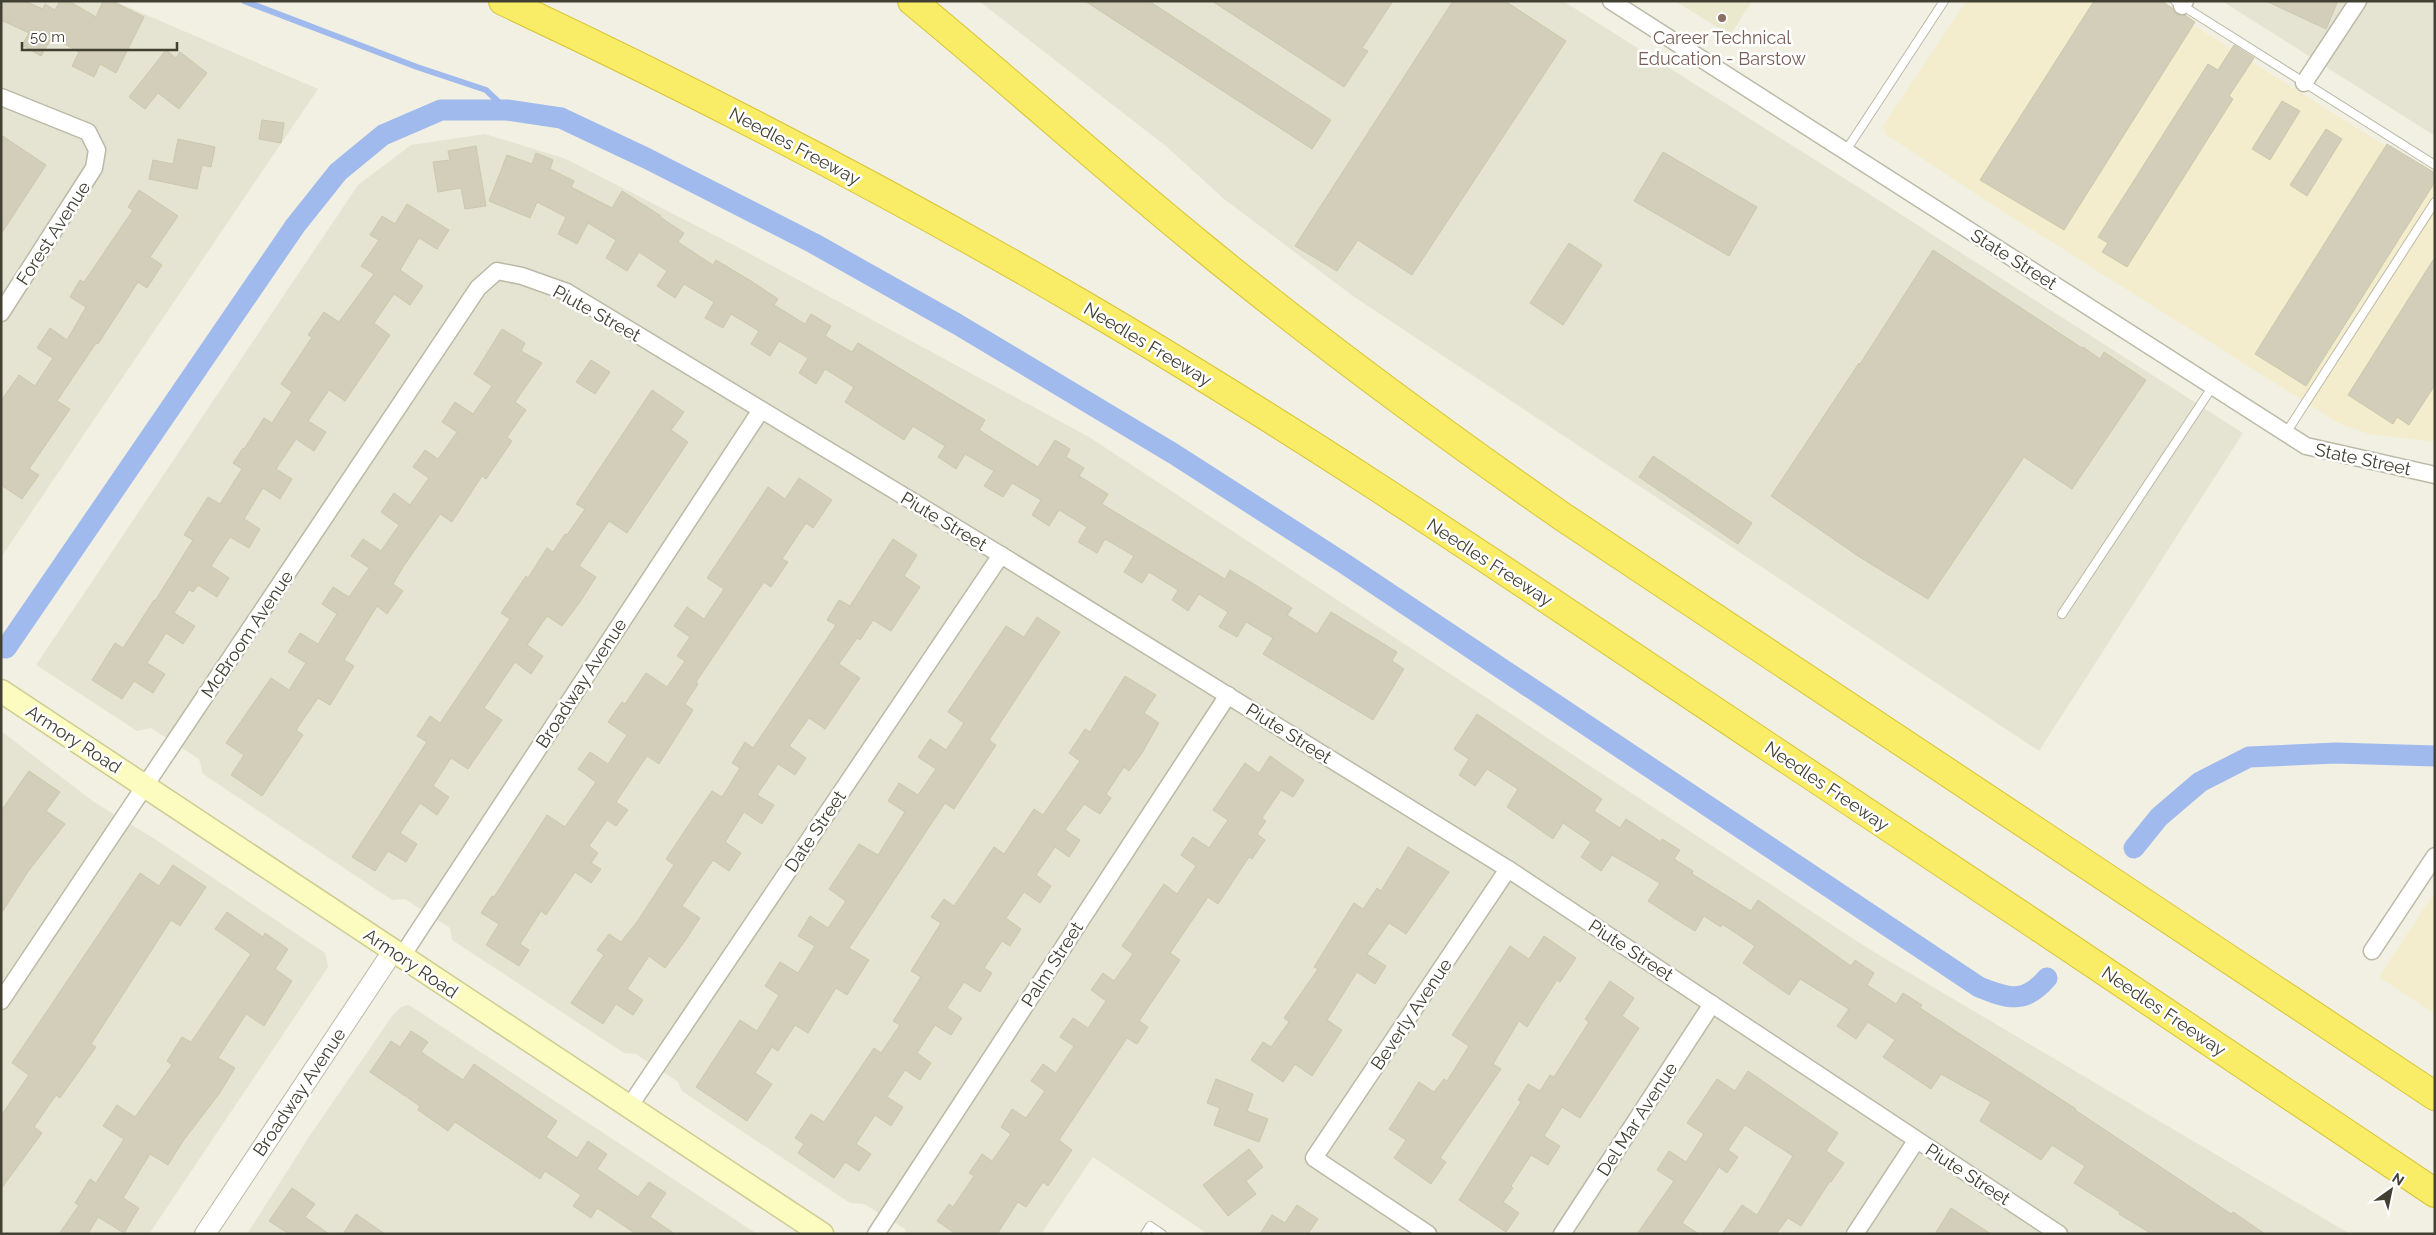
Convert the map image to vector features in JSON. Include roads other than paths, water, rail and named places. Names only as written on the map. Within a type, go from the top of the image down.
[{"type":"highway","name":"Needles Freeway","points":[[503,1],[666,79],[832,164],[998,256],[1193,371],[1541,596],[2435,1193]]},
{"type":"highway","points":[[912,1],[1198,243],[1374,383],[1452,440],[1580,528],[2435,1096]]},
{"type":"highway","points":[[2377,1058],[2435,1092]]},
{"type":"main road","name":"Armory Road","points":[[1,691],[822,1234]]},
{"type":"street","name":"State Street","points":[[1611,1],[1845,153],[2306,446],[2435,475]]},
{"type":"street","points":[[2304,83],[2358,1]]},
{"type":"street","name":"Forest Avenue","points":[[1,97],[88,132],[98,150],[94,168],[1,313]]},
{"type":"street","name":"Piute Street","points":[[497,271],[522,276],[567,292],[1001,555],[1508,869],[1916,1141],[2060,1234]]},
{"type":"street","name":"McBroom Avenue","points":[[1,1002],[478,288],[497,271]]},
{"type":"street","name":"Broadway Avenue","points":[[205,1234],[397,953],[761,410]]},
{"type":"street","name":"Date Street","points":[[629,1107],[1001,555]]},
{"type":"street","name":"Palm Street","points":[[876,1234],[1228,695]]},
{"type":"street","points":[[2372,951],[2435,856]]},
{"type":"street","name":"Beverly Avenue","points":[[1428,1234],[1314,1158],[1508,869]]},
{"type":"street","name":"Del Mar Avenue","points":[[1562,1234],[1712,1004]]},
{"type":"street","points":[[1855,1234],[1916,1141]]},
{"type":"lane","points":[[1845,153],[1944,1]]},
{"type":"lane","points":[[2181,3],[2435,165]]},
{"type":"lane","points":[[2286,433],[2435,202]]},
{"type":"lane","points":[[2062,614],[2213,386]]},
{"type":"lane","points":[[1145,1234],[1150,1226],[1162,1234]]},
{"type":"waterway","points":[[244,1],[417,67],[486,90],[507,110]]},
{"type":"waterway","points":[[6,648],[295,226],[338,172],[383,135],[441,110],[507,110],[561,118],[646,158],[813,243],[957,324],[1174,454],[1342,562],[1979,987],[1999,994],[2016,997],[2031,992],[2047,978]]},
{"type":"waterway","points":[[2134,848],[2159,817],[2200,782],[2249,757],[2336,753],[2435,756]]},
{"type":"place","name":"Career Technical Education - Barstow","points":[[1722,18]]}]
